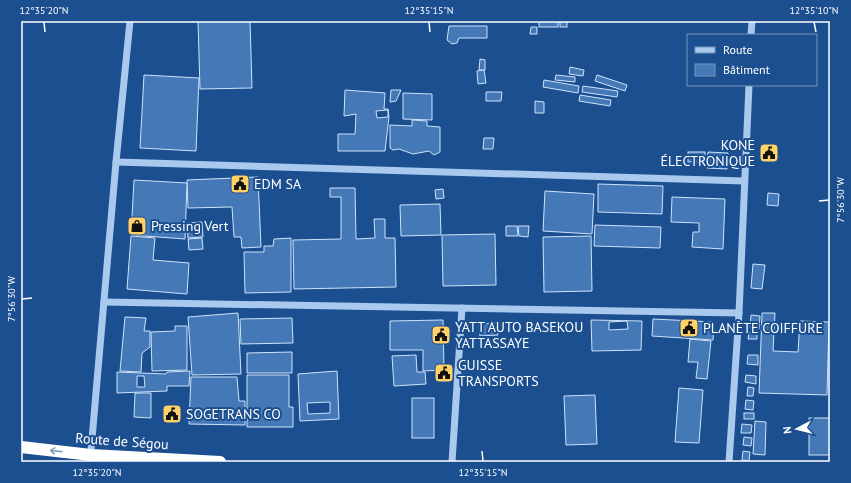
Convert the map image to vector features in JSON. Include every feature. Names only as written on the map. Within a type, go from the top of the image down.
[{"type":"highway","name":"Route de Ségou","points":[[21,447],[91,458],[220,462]]},
{"type":"street","points":[[91,458],[116,162],[130,21]]},
{"type":"street","points":[[751,34],[752,21]]},
{"type":"street","points":[[729,462],[739,313],[749,86]]},
{"type":"street","points":[[116,162],[744,181]]},
{"type":"street","points":[[104,302],[739,313]]},
{"type":"street","points":[[452,462],[462,308]]},
{"type":"building","points":[[198,21],[250,21],[252,88],[200,89]]},
{"type":"building","points":[[539,21],[558,21],[558,27],[539,27]]},
{"type":"building","points":[[560,21],[567,21],[567,27],[560,27]]},
{"type":"building","points":[[449,26],[487,26],[487,38],[459,38],[457,43],[452,44],[447,40]]},
{"type":"building","points":[[531,27],[537,27],[537,34],[530,34]]},
{"type":"building","points":[[480,59],[485,60],[485,70],[479,70]]},
{"type":"building","points":[[570,67],[584,70],[583,76],[569,74]]},
{"type":"building","points":[[484,70],[486,83],[478,84],[477,71]]},
{"type":"building","points":[[144,75],[199,78],[196,151],[140,148]]},
{"type":"building","points":[[556,75],[575,77],[575,82],[555,80]]},
{"type":"building","points":[[597,75],[627,85],[625,91],[595,81]]},
{"type":"building","points":[[544,80],[579,86],[578,93],[543,87]]},
{"type":"building","points":[[583,86],[618,91],[617,97],[582,92]]},
{"type":"building","points":[[345,90],[385,93],[384,109],[388,109],[389,117],[385,151],[338,151],[338,134],[355,134],[356,114],[344,116]],"holes":[[[388,110],[388,117],[377,118],[376,111]]]},
{"type":"building","points":[[391,90],[401,90],[396,101],[390,102]]},
{"type":"building","points":[[486,92],[502,92],[501,101],[486,101]]},
{"type":"building","points":[[403,93],[432,94],[432,120],[403,119]]},
{"type":"building","points":[[580,95],[611,100],[610,106],[579,101]]},
{"type":"building","points":[[535,101],[544,102],[544,113],[535,113]]},
{"type":"building","points":[[412,120],[427,121],[427,126],[440,127],[440,152],[434,155],[429,151],[413,154],[399,149],[393,150],[390,148],[390,125],[412,126]]},
{"type":"building","points":[[484,138],[494,138],[493,149],[483,149]]},
{"type":"building","points":[[688,152],[705,152],[705,162],[688,162]]},
{"type":"building","points":[[708,152],[728,153],[727,169],[707,168]]},
{"type":"building","points":[[258,177],[261,247],[242,248],[241,237],[234,237],[232,207],[188,208],[187,180]]},
{"type":"building","points":[[134,180],[187,183],[185,239],[131,235]]},
{"type":"building","points":[[598,184],[663,186],[662,214],[598,212]]},
{"type":"building","points":[[330,188],[355,188],[356,239],[375,238],[374,219],[385,219],[385,238],[395,238],[396,287],[294,289],[293,240],[341,239],[341,197],[330,197]]},
{"type":"building","points":[[443,189],[444,198],[436,199],[435,190]]},
{"type":"building","points":[[545,191],[594,194],[592,234],[543,231]]},
{"type":"building","points":[[768,193],[779,194],[778,206],[767,205]]},
{"type":"building","points":[[672,197],[725,199],[723,249],[692,247],[693,232],[699,232],[699,223],[671,222]]},
{"type":"building","points":[[440,204],[441,235],[401,236],[400,205]]},
{"type":"building","points":[[202,222],[203,237],[188,238],[187,223]]},
{"type":"building","points":[[595,225],[661,227],[660,248],[594,246]]},
{"type":"building","points":[[506,226],[517,226],[518,236],[506,236]]},
{"type":"building","points":[[518,226],[529,226],[528,237],[519,236]]},
{"type":"building","points":[[495,234],[496,285],[443,286],[442,235]]},
{"type":"building","points":[[131,236],[155,238],[153,260],[189,263],[187,294],[127,289]]},
{"type":"building","points":[[591,236],[592,291],[544,292],[543,237]]},
{"type":"building","points":[[202,238],[203,249],[189,250],[188,239]]},
{"type":"building","points":[[291,238],[291,292],[245,293],[244,252],[264,252],[264,246],[273,246],[274,239]]},
{"type":"building","points":[[753,264],[765,265],[762,289],[751,288]]},
{"type":"building","points":[[238,313],[241,374],[192,375],[188,317]]},
{"type":"building","points":[[762,313],[775,313],[773,351],[798,352],[800,321],[829,322],[827,395],[759,393]]},
{"type":"building","points":[[751,315],[760,316],[759,329],[750,328]]},
{"type":"building","points":[[125,317],[146,318],[144,331],[150,331],[150,347],[142,353],[141,372],[120,371]]},
{"type":"building","points":[[292,318],[293,343],[241,344],[240,319]]},
{"type":"building","points":[[653,319],[714,322],[713,340],[652,336]]},
{"type":"building","points":[[443,320],[444,370],[423,371],[423,350],[390,350],[390,321]]},
{"type":"building","points":[[591,320],[642,321],[641,350],[592,351]],"holes":[[[627,321],[628,329],[609,330],[609,322]]]},
{"type":"building","points":[[497,323],[498,335],[480,336],[479,324]]},
{"type":"building","points":[[175,326],[187,326],[187,370],[152,371],[151,332],[175,331]]},
{"type":"building","points":[[749,332],[757,333],[757,339],[748,339]]},
{"type":"building","points":[[690,339],[711,341],[707,379],[696,378],[698,362],[688,362]]},
{"type":"building","points":[[292,352],[292,373],[247,373],[247,353]]},
{"type":"building","points":[[416,355],[417,372],[425,372],[426,384],[394,386],[392,356]]},
{"type":"building","points":[[748,355],[758,355],[758,365],[747,364]]},
{"type":"building","points":[[190,371],[189,386],[167,386],[167,391],[117,393],[117,372],[166,374],[167,372]],"holes":[[[137,376],[144,376],[145,387],[137,387]]]},
{"type":"building","points":[[337,371],[339,419],[300,421],[298,374]],"holes":[[[330,402],[330,413],[308,414],[307,403]]]},
{"type":"building","points":[[247,375],[289,375],[289,407],[293,407],[293,427],[247,427]]},
{"type":"building","points":[[746,375],[756,376],[756,384],[745,382]]},
{"type":"building","points":[[191,377],[237,377],[239,401],[245,401],[245,425],[189,424]]},
{"type":"building","points":[[748,387],[754,388],[753,396],[747,396]]},
{"type":"building","points":[[679,388],[703,390],[699,443],[675,442]]},
{"type":"building","points":[[135,393],[151,393],[151,418],[134,417]]},
{"type":"building","points":[[595,395],[597,444],[566,445],[564,396]]},
{"type":"building","points":[[412,398],[434,398],[434,438],[412,438]]},
{"type":"building","points":[[746,400],[754,401],[753,410],[745,409]]},
{"type":"building","points":[[744,413],[754,413],[754,419],[744,419]]},
{"type":"building","points":[[809,418],[830,418],[830,455],[809,455]]},
{"type":"building","points":[[755,421],[766,422],[765,455],[753,454]]},
{"type":"building","points":[[742,424],[752,425],[751,433],[741,433]]},
{"type":"building","points":[[744,437],[752,438],[751,446],[743,445]]},
{"type":"building","points":[[743,451],[750,452],[749,461],[742,460]]},
{"type":"place","name":"KONE ÉLECTRONIQUE","points":[[769,153]]},
{"type":"place","name":"EDM SA","points":[[240,184]]},
{"type":"place","name":"Pressing Vert","points":[[137,226]]},
{"type":"place","name":"PLANÈTE COIFFURE","points":[[689,328]]},
{"type":"place","name":"YATT AUTO BASEKOU YATTASSAYE","points":[[441,335]]},
{"type":"place","name":"GUISSE TRANSPORTS","points":[[444,373]]},
{"type":"place","name":"SOGETRANS CO","points":[[172,414]]}]
